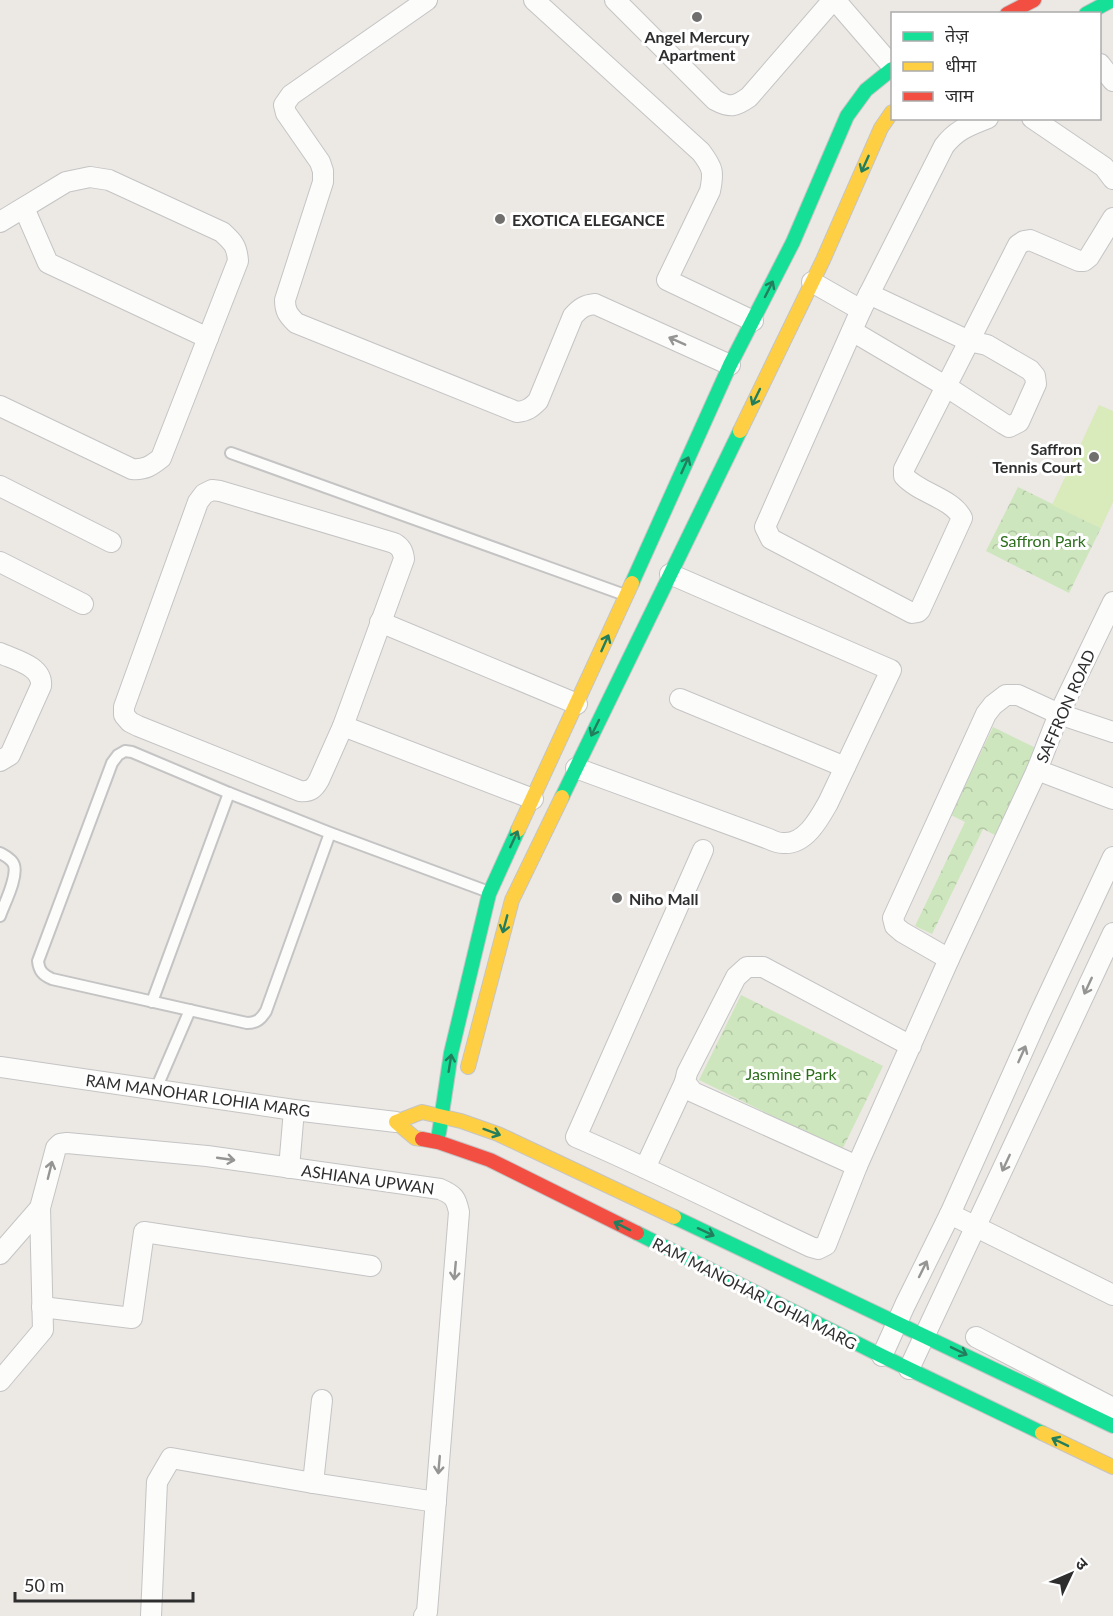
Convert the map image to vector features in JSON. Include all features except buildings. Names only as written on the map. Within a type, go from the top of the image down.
[{"type":"street","points":[[428,0],[291,95],[284,105],[286,113],[320,162],[323,171],[323,182],[285,300],[285,309],[289,316],[296,323],[517,412],[525,412],[538,401],[573,316],[586,305],[595,304],[730,365]]},
{"type":"street","points":[[534,0],[701,152],[709,163],[713,176],[710,191],[667,280],[753,321]]},
{"type":"street","points":[[615,0],[715,100],[726,106],[738,105],[749,98],[834,0],[891,66]]},
{"type":"street","points":[[1010,12],[1034,0]]},
{"type":"street","points":[[1090,12],[1112,0]]},
{"type":"street","points":[[1101,65],[1113,81]]},
{"type":"street","points":[[466,1080],[469,1059],[512,900],[576,768],[608,670],[626,595],[730,365],[744,348],[753,321],[793,242],[847,116],[857,98],[891,68]]},
{"type":"street","points":[[438,1142],[451,1053],[489,892],[577,704],[608,670],[670,574],[769,360],[812,282],[881,128],[891,113]]},
{"type":"street","points":[[983,120],[963,128],[944,146],[865,302],[765,527],[771,539],[912,613],[920,610],[962,518],[955,508],[910,483],[904,476],[904,469],[1018,245],[1030,240],[1078,261],[1084,261],[1089,257],[1113,218]]},
{"type":"street","points":[[1035,120],[1104,167],[1113,179]]},
{"type":"street","points":[[0,222],[66,182],[90,177],[109,180],[222,232],[237,250],[238,261],[160,458],[152,466],[143,470],[132,469],[0,406]]},
{"type":"street","points":[[24,208],[48,263],[208,338]]},
{"type":"street","points":[[812,282],[969,341],[987,345],[1030,370],[1035,376],[1036,384],[1019,422],[1009,427],[852,331]]},
{"type":"street","points":[[0,486],[111,542]]},
{"type":"street","points":[[212,490],[220,491],[400,547],[404,559],[343,726],[314,788],[309,792],[300,791],[130,723],[123,715],[198,502],[204,494],[212,490]]},
{"type":"street","points":[[0,562],[83,604]]},
{"type":"street","points":[[576,768],[784,844],[808,833],[818,822],[845,767],[891,670],[670,574]]},
{"type":"street","name":"SAFFRON ROAD","points":[[1113,602],[1059,714],[1037,770],[1113,799]]},
{"type":"street","points":[[380,622],[577,704]]},
{"type":"street","points":[[0,653],[31,667],[42,679],[10,755],[0,761]]},
{"type":"street","points":[[949,959],[902,932],[895,926],[893,918],[986,714],[1006,695],[1018,695],[1059,714],[1113,732]]},
{"type":"street","points":[[680,699],[845,767]]},
{"type":"street","points":[[343,726],[533,799]]},
{"type":"street","points":[[703,850],[576,1137],[818,1249],[826,1245],[857,1166],[949,959],[1037,770]]},
{"type":"street","points":[[882,1356],[950,1214],[1113,857]]},
{"type":"street","points":[[909,1370],[1113,933]]},
{"type":"street","points":[[645,1168],[686,1082],[687,1073],[736,977],[747,967],[763,968],[911,1046]]},
{"type":"street","name":"RAM MANOHAR LOHIA MARG","points":[[0,1067],[294,1110],[396,1122],[422,1112],[441,1116],[460,1130],[489,1160],[909,1370],[1113,1467]]},
{"type":"street","points":[[686,1082],[693,1092],[857,1166]]},
{"type":"street","points":[[1007,1086],[1036,1099]]},
{"type":"street","points":[[289,1168],[294,1110]]},
{"type":"street","name":"RAM MANOHAR LOHIA MARG","points":[[396,1122],[415,1138],[438,1142],[460,1130],[498,1134],[1113,1426]]},
{"type":"street","name":"ASHIANA UPWAN","points":[[0,1254],[40,1208],[56,1148],[60,1144],[67,1143],[207,1156],[440,1188],[449,1193],[456,1200],[459,1212],[427,1612],[424,1616]]},
{"type":"street","points":[[0,1381],[43,1330],[40,1208]]},
{"type":"street","points":[[950,1214],[1113,1295]]},
{"type":"street","points":[[42,1307],[132,1318],[144,1232],[371,1266]]},
{"type":"street","points":[[976,1337],[1113,1408]]},
{"type":"street","points":[[313,1483],[322,1400]]},
{"type":"street","points":[[151,1616],[157,1482],[171,1458],[436,1502]]},
{"type":"lane","points":[[231,453],[626,595]]},
{"type":"lane","points":[[330,833],[266,1011],[261,1019],[254,1023],[52,979],[44,976],[38,968],[38,961],[112,762],[125,751],[330,833],[489,892]]},
{"type":"lane","points":[[152,1002],[229,793]]},
{"type":"lane","points":[[0,853],[10,859],[14,866],[14,877],[0,916]]},
{"type":"lane","points":[[156,1089],[190,1010]]},
{"type":"green space","name":"Saffron Tennis Court","points":[[1099,405],[1113,411],[1113,502],[1101,528],[1052,505]]},
{"type":"green space","name":"Saffron Park","points":[[1018,487],[1101,528],[1069,593],[986,551]]},
{"type":"green space","points":[[993,727],[1038,749],[997,836],[983,829],[932,934],[915,926],[965,822],[951,815]]},
{"type":"green space","name":"Jasmine Park","points":[[741,995],[883,1066],[842,1150],[699,1080]]},
{"type":"traffic: fast","points":[[1090,12],[1112,0]]},
{"type":"traffic: fast","points":[[632,583],[730,365],[793,242],[847,116],[866,90],[891,70]]},
{"type":"traffic: fast","points":[[562,797],[740,431]]},
{"type":"traffic: fast","points":[[439,1133],[451,1053],[489,894],[518,830]]},
{"type":"traffic: fast","points":[[674,1217],[1113,1426]]},
{"type":"traffic: fast","points":[[637,1233],[882,1356],[1042,1433]]},
{"type":"traffic: slow","points":[[740,431],[823,260],[881,128],[891,113]]},
{"type":"traffic: slow","points":[[518,830],[632,583]]},
{"type":"traffic: slow","points":[[468,1067],[512,900],[562,797]]},
{"type":"traffic: slow","points":[[422,1139],[415,1138],[396,1122],[422,1112],[461,1121],[498,1134],[674,1217]]},
{"type":"traffic: slow","points":[[1042,1433],[1113,1467]]},
{"type":"traffic: jam","points":[[1011,12],[1034,0]]},
{"type":"traffic: jam","points":[[422,1139],[438,1142],[490,1160],[637,1233]]},
{"type":"place","name":"Angel Mercury Apartment","points":[[697,17]]},
{"type":"place","name":"EXOTICA ELEGANCE","points":[[500,219]]},
{"type":"place","name":"Saffron Tennis Court","points":[[1094,457]]},
{"type":"place","name":"Niho Mall","points":[[617,898]]}]
